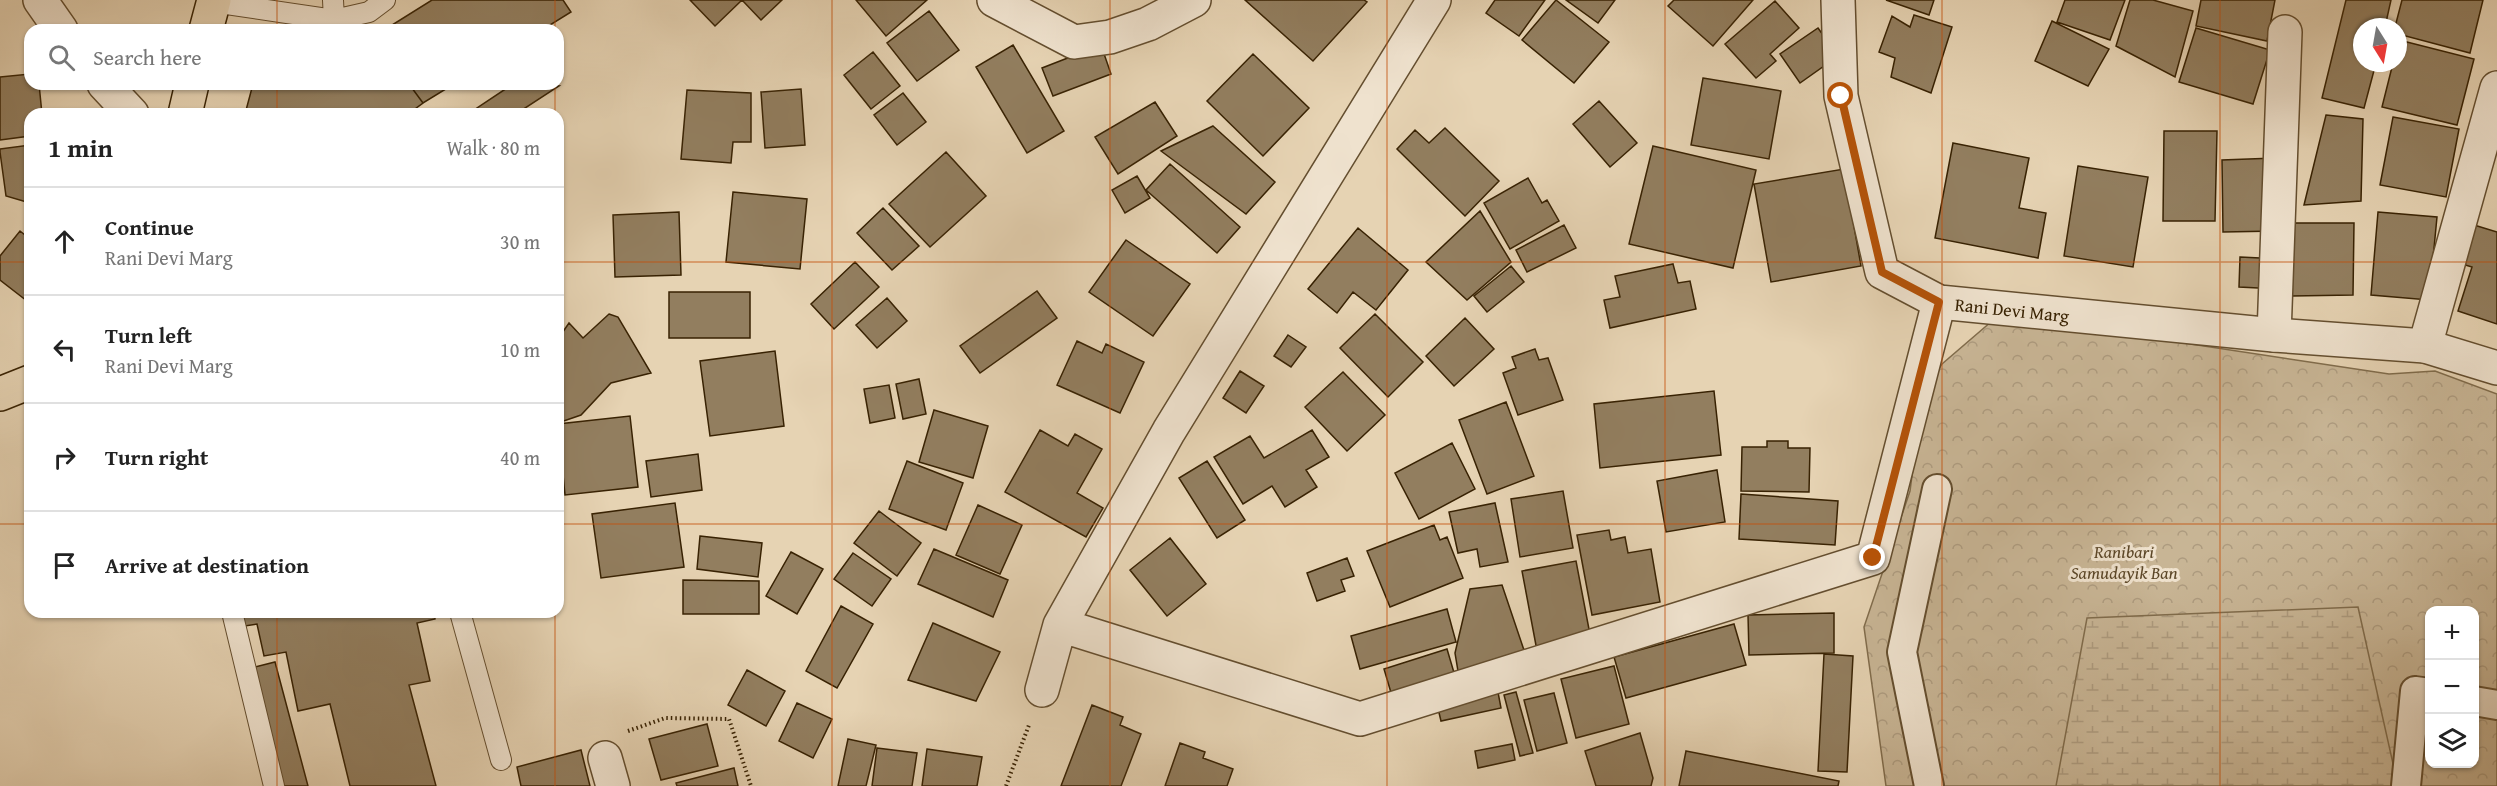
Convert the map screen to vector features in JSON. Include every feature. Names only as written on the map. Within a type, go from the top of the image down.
[{"type":"main road","points":[[186,108],[191,90]]},
{"type":"main road","points":[[0,394],[24,384]]},
{"type":"street","points":[[40,0],[57,24]]},
{"type":"street","points":[[994,0],[1074,42],[1110,37],[1148,24],[1194,0]]},
{"type":"street","points":[[1042,690],[1060,625],[1169,431],[1434,0]]},
{"type":"street","name":"Rani Devi Marg","points":[[1838,0],[1841,96],[1882,272],[1939,302],[2274,335],[2425,346],[2497,368]]},
{"type":"street","points":[[2274,335],[2285,32]]},
{"type":"street","points":[[2425,346],[2497,88]]},
{"type":"street","points":[[110,90],[126,108]]},
{"type":"street","points":[[1060,625],[1360,719],[1873,558],[1939,302]]},
{"type":"street","points":[[1929,786],[1902,652],[1937,489]]},
{"type":"street","points":[[2406,786],[2415,691],[2425,692]]},
{"type":"street","points":[[2479,702],[2497,705]]},
{"type":"lane","points":[[333,0],[334,20]]},
{"type":"lane","points":[[211,11],[334,20],[369,12],[386,0]]},
{"type":"lane","points":[[233,618],[274,786]]},
{"type":"lane","points":[[462,618],[501,760]]},
{"type":"path","points":[[1006,786],[1042,690]]},
{"type":"path","points":[[609,772],[620,734],[665,718],[729,718],[751,786]]},
{"type":"green space","name":"Ranibari Samudayik Ban","points":[[1999,315],[2389,374],[2435,371],[2497,394],[2497,786],[1886,786],[1864,627],[1910,491],[1923,392],[1942,364]]},
{"type":"green space","points":[[2358,607],[2398,786],[2056,786],[2087,618]]},
{"type":"building","points":[[432,0],[563,0],[571,12],[552,24],[394,24]]},
{"type":"building","points":[[690,0],[742,0],[715,26]]},
{"type":"building","points":[[742,0],[782,0],[761,20]]},
{"type":"building","points":[[856,0],[927,0],[886,36]]},
{"type":"building","points":[[1245,0],[1364,0],[1367,2],[1313,61]]},
{"type":"building","points":[[1495,0],[1545,0],[1519,36],[1486,13]]},
{"type":"building","points":[[1556,0],[1609,42],[1574,83],[1522,40]]},
{"type":"building","points":[[1566,0],[1615,0],[1598,23]]},
{"type":"building","points":[[1674,0],[1753,0],[1713,46],[1668,6]]},
{"type":"building","points":[[1886,0],[1934,0],[1929,15]]},
{"type":"building","points":[[2065,0],[2125,0],[2110,40],[2057,22]]},
{"type":"building","points":[[2130,0],[2153,0],[2193,11],[2175,77],[2116,46]]},
{"type":"building","points":[[2201,0],[2275,0],[2267,41],[2196,26]]},
{"type":"building","points":[[2346,0],[2391,0],[2387,18],[2353,18],[2353,72],[2374,72],[2364,108],[2322,98]]},
{"type":"building","points":[[2402,0],[2483,0],[2470,53],[2407,36],[2407,18],[2397,18]]},
{"type":"building","points":[[1775,1],[1799,28],[1770,54],[1776,61],[1756,78],[1725,44]]},
{"type":"building","points":[[929,11],[959,50],[917,81],[887,43]]},
{"type":"building","points":[[1914,15],[1952,27],[1931,93],[1891,77],[1895,58],[1879,52],[1892,16],[1910,27]]},
{"type":"building","points":[[2052,21],[2109,49],[2088,86],[2035,61]]},
{"type":"building","points":[[1818,28],[1838,56],[1800,83],[1780,54]]},
{"type":"building","points":[[2196,28],[2270,50],[2253,104],[2179,82]]},
{"type":"building","points":[[2407,42],[2474,59],[2457,125],[2382,107],[2391,72],[2407,72]]},
{"type":"building","points":[[1013,45],[1064,131],[1027,153],[976,67]]},
{"type":"building","points":[[1101,45],[1111,74],[1053,96],[1042,68]]},
{"type":"building","points":[[873,52],[900,86],[871,109],[844,75]]},
{"type":"building","points":[[1253,54],[1309,108],[1263,156],[1207,101]]},
{"type":"building","points":[[24,75],[24,90],[40,90],[41,108],[24,108],[24,137],[0,140],[0,77]]},
{"type":"building","points":[[1703,78],[1781,91],[1769,159],[1691,145]]},
{"type":"building","points":[[801,89],[805,145],[765,148],[761,92]]},
{"type":"building","points":[[251,90],[413,90],[423,103],[416,108],[247,108]]},
{"type":"building","points":[[413,90],[444,90],[423,103]]},
{"type":"building","points":[[504,90],[553,90],[525,108],[477,108]]},
{"type":"building","points":[[687,90],[751,93],[751,142],[733,142],[731,163],[681,159]]},
{"type":"building","points":[[903,93],[926,122],[897,145],[874,115]]},
{"type":"building","points":[[1599,101],[1637,143],[1610,167],[1573,124]]},
{"type":"building","points":[[1155,102],[1177,136],[1118,174],[1095,137]]},
{"type":"building","points":[[2326,115],[2363,119],[2361,201],[2304,205]]},
{"type":"building","points":[[2393,117],[2459,129],[2446,197],[2380,185]]},
{"type":"building","points":[[1213,126],[1275,182],[1246,214],[1161,151]]},
{"type":"building","points":[[1445,128],[1499,181],[1465,216],[1397,149],[1415,130],[1429,143]]},
{"type":"building","points":[[2164,131],[2217,131],[2215,221],[2163,221]]},
{"type":"building","points":[[1953,143],[2029,158],[2019,208],[2046,213],[2038,258],[1935,238]]},
{"type":"building","points":[[24,146],[24,201],[6,196],[0,149]]},
{"type":"building","points":[[1653,146],[1756,170],[1733,268],[1629,244]]},
{"type":"building","points":[[946,152],[986,196],[930,247],[889,204]]},
{"type":"building","points":[[2275,158],[2277,231],[2223,232],[2222,160]]},
{"type":"building","points":[[1170,164],[1240,227],[1217,253],[1146,190]]},
{"type":"building","points":[[2078,166],[2148,177],[2133,267],[2064,256]]},
{"type":"building","points":[[1844,169],[1861,266],[1771,282],[1754,184]]},
{"type":"building","points":[[1137,176],[1150,198],[1125,213],[1112,190]]},
{"type":"building","points":[[1528,178],[1542,203],[1547,200],[1559,221],[1510,249],[1484,203]]},
{"type":"building","points":[[733,192],[807,199],[800,269],[726,262]]},
{"type":"building","points":[[883,208],[919,246],[892,270],[857,233]]},
{"type":"building","points":[[1480,211],[1511,262],[1467,300],[1426,262]]},
{"type":"building","points":[[679,212],[681,275],[615,277],[613,215]]},
{"type":"building","points":[[2378,212],[2437,217],[2429,300],[2371,295]]},
{"type":"building","points":[[2292,223],[2354,223],[2353,295],[2292,296]]},
{"type":"building","points":[[1564,225],[1576,248],[1527,272],[1516,250]]},
{"type":"building","points":[[2474,225],[2497,232],[2497,324],[2458,311],[2472,267],[2462,264]]},
{"type":"building","points":[[1358,228],[1408,270],[1376,310],[1353,292],[1337,313],[1308,289]]},
{"type":"building","points":[[20,231],[24,234],[24,299],[0,280],[0,256]]},
{"type":"building","points":[[1126,240],[1190,284],[1153,336],[1089,292]]},
{"type":"building","points":[[2240,257],[2280,259],[2278,289],[2239,287]]},
{"type":"building","points":[[855,262],[879,287],[834,329],[811,304]]},
{"type":"building","points":[[1673,264],[1678,283],[1690,281],[1696,309],[1610,328],[1604,300],[1620,297],[1615,276]]},
{"type":"building","points":[[1511,266],[1524,282],[1487,312],[1474,296]]},
{"type":"building","points":[[1037,291],[1057,318],[980,373],[960,346]]},
{"type":"building","points":[[669,292],[750,292],[750,338],[669,338]]},
{"type":"building","points":[[887,298],[907,321],[877,348],[856,325]]},
{"type":"building","points":[[609,314],[618,317],[651,373],[611,383],[581,415],[564,421],[564,330],[569,323],[583,338]]},
{"type":"building","points":[[1375,314],[1423,362],[1388,397],[1340,348]]},
{"type":"building","points":[[1465,318],[1494,349],[1454,386],[1426,356]]},
{"type":"building","points":[[1288,335],[1306,347],[1291,367],[1274,356]]},
{"type":"building","points":[[1077,341],[1102,353],[1106,344],[1144,362],[1120,413],[1057,385]]},
{"type":"building","points":[[1535,349],[1539,360],[1548,358],[1563,400],[1518,415],[1503,373],[1516,368],[1512,357]]},
{"type":"building","points":[[775,351],[784,426],[710,436],[700,361]]},
{"type":"building","points":[[1240,371],[1264,386],[1246,413],[1223,398]]},
{"type":"building","points":[[1343,372],[1385,415],[1347,451],[1305,407]]},
{"type":"building","points":[[919,379],[926,414],[903,419],[896,384]]},
{"type":"building","points":[[889,385],[895,418],[870,423],[864,389]]},
{"type":"building","points":[[1714,391],[1721,455],[1600,468],[1594,404]]},
{"type":"building","points":[[1506,402],[1534,476],[1487,494],[1459,420]]},
{"type":"building","points":[[934,410],[988,426],[973,478],[919,462]]},
{"type":"building","points":[[630,416],[638,487],[565,495],[564,423]]},
{"type":"building","points":[[1040,430],[1068,446],[1075,434],[1102,449],[1077,493],[1103,508],[1086,537],[1005,492]]},
{"type":"building","points":[[1312,430],[1329,457],[1306,470],[1317,487],[1285,507],[1272,486],[1243,504],[1214,457],[1250,436],[1264,458]]},
{"type":"building","points":[[1767,441],[1788,441],[1788,448],[1810,448],[1809,492],[1741,491],[1742,447],[1767,447]]},
{"type":"building","points":[[1452,443],[1475,489],[1419,519],[1395,473]]},
{"type":"building","points":[[698,454],[702,490],[651,497],[646,461]]},
{"type":"building","points":[[907,461],[963,483],[946,530],[889,509]]},
{"type":"building","points":[[1207,461],[1245,520],[1217,538],[1179,478]]},
{"type":"building","points":[[1717,470],[1725,522],[1666,532],[1657,481]]},
{"type":"building","points":[[1563,491],[1573,548],[1520,557],[1511,499]]},
{"type":"building","points":[[1741,494],[1838,501],[1835,545],[1739,539]]},
{"type":"building","points":[[675,503],[684,567],[601,578],[592,514]]},
{"type":"building","points":[[1495,503],[1508,562],[1480,567],[1477,549],[1458,553],[1449,512]]},
{"type":"building","points":[[978,505],[1022,525],[1000,574],[956,555]]},
{"type":"building","points":[[879,511],[921,543],[897,576],[854,543]]},
{"type":"building","points":[[1434,525],[1440,540],[1447,537],[1463,578],[1390,607],[1367,551]]},
{"type":"building","points":[[1609,530],[1611,540],[1625,537],[1628,553],[1651,549],[1660,602],[1592,615],[1577,535]]},
{"type":"building","points":[[700,536],[762,543],[758,577],[697,569]]},
{"type":"building","points":[[1170,538],[1206,584],[1167,616],[1130,570]]},
{"type":"building","points":[[934,549],[1008,580],[993,617],[918,584]]},
{"type":"building","points":[[791,552],[823,569],[797,614],[766,596]]},
{"type":"building","points":[[853,553],[891,579],[872,606],[834,579]]},
{"type":"building","points":[[1347,558],[1354,576],[1341,580],[1345,591],[1317,601],[1307,573]]},
{"type":"building","points":[[1576,561],[1592,645],[1538,656],[1522,571]]},
{"type":"building","points":[[683,580],[759,581],[759,614],[683,614]]},
{"type":"building","points":[[1502,585],[1528,662],[1459,677],[1455,653],[1470,589]]},
{"type":"building","points":[[841,606],[873,624],[837,688],[806,671]]},
{"type":"building","points":[[1447,609],[1456,642],[1360,669],[1351,636]]},
{"type":"building","points":[[1834,613],[1834,653],[1749,655],[1748,615]]},
{"type":"building","points":[[243,618],[435,618],[417,623],[430,681],[409,685],[436,786],[350,786],[330,704],[298,711],[286,652],[264,656],[257,624],[245,626]]},
{"type":"building","points":[[933,623],[1000,652],[976,701],[908,680]]},
{"type":"building","points":[[1734,624],[1746,665],[1626,698],[1614,657]]},
{"type":"building","points":[[1447,649],[1455,676],[1392,696],[1384,669]]},
{"type":"building","points":[[1824,654],[1853,656],[1847,772],[1818,771]]},
{"type":"building","points":[[275,662],[308,786],[270,786],[239,671]]},
{"type":"building","points":[[1614,666],[1629,724],[1576,738],[1561,679]]},
{"type":"building","points":[[747,670],[785,691],[766,726],[728,705]]},
{"type":"building","points":[[1497,687],[1501,708],[1441,721],[1436,700]]},
{"type":"building","points":[[1516,692],[1533,753],[1520,756],[1504,695]]},
{"type":"building","points":[[1554,693],[1567,743],[1537,751],[1524,700]]},
{"type":"building","points":[[797,703],[832,719],[813,758],[779,741]]},
{"type":"building","points":[[1092,705],[1123,717],[1120,725],[1141,734],[1121,786],[1061,786]]},
{"type":"building","points":[[707,724],[718,766],[661,780],[649,739]]},
{"type":"building","points":[[1640,733],[1653,778],[1651,786],[1596,786],[1585,751]]},
{"type":"building","points":[[848,739],[876,745],[866,786],[838,786]]},
{"type":"building","points":[[1180,743],[1205,752],[1203,758],[1233,769],[1227,786],[1165,786]]},
{"type":"building","points":[[1512,744],[1515,760],[1478,768],[1475,751]]},
{"type":"building","points":[[877,748],[917,753],[912,786],[872,786]]},
{"type":"building","points":[[927,749],[982,757],[977,786],[922,786]]},
{"type":"building","points":[[581,750],[590,786],[521,786],[517,767]]},
{"type":"building","points":[[1686,751],[1839,781],[1838,786],[1679,786]]},
{"type":"building","points":[[734,768],[738,786],[677,786],[676,783]]},
{"type":"route","points":[[1841,96],[1882,272],[1939,302],[1873,558]]}]
